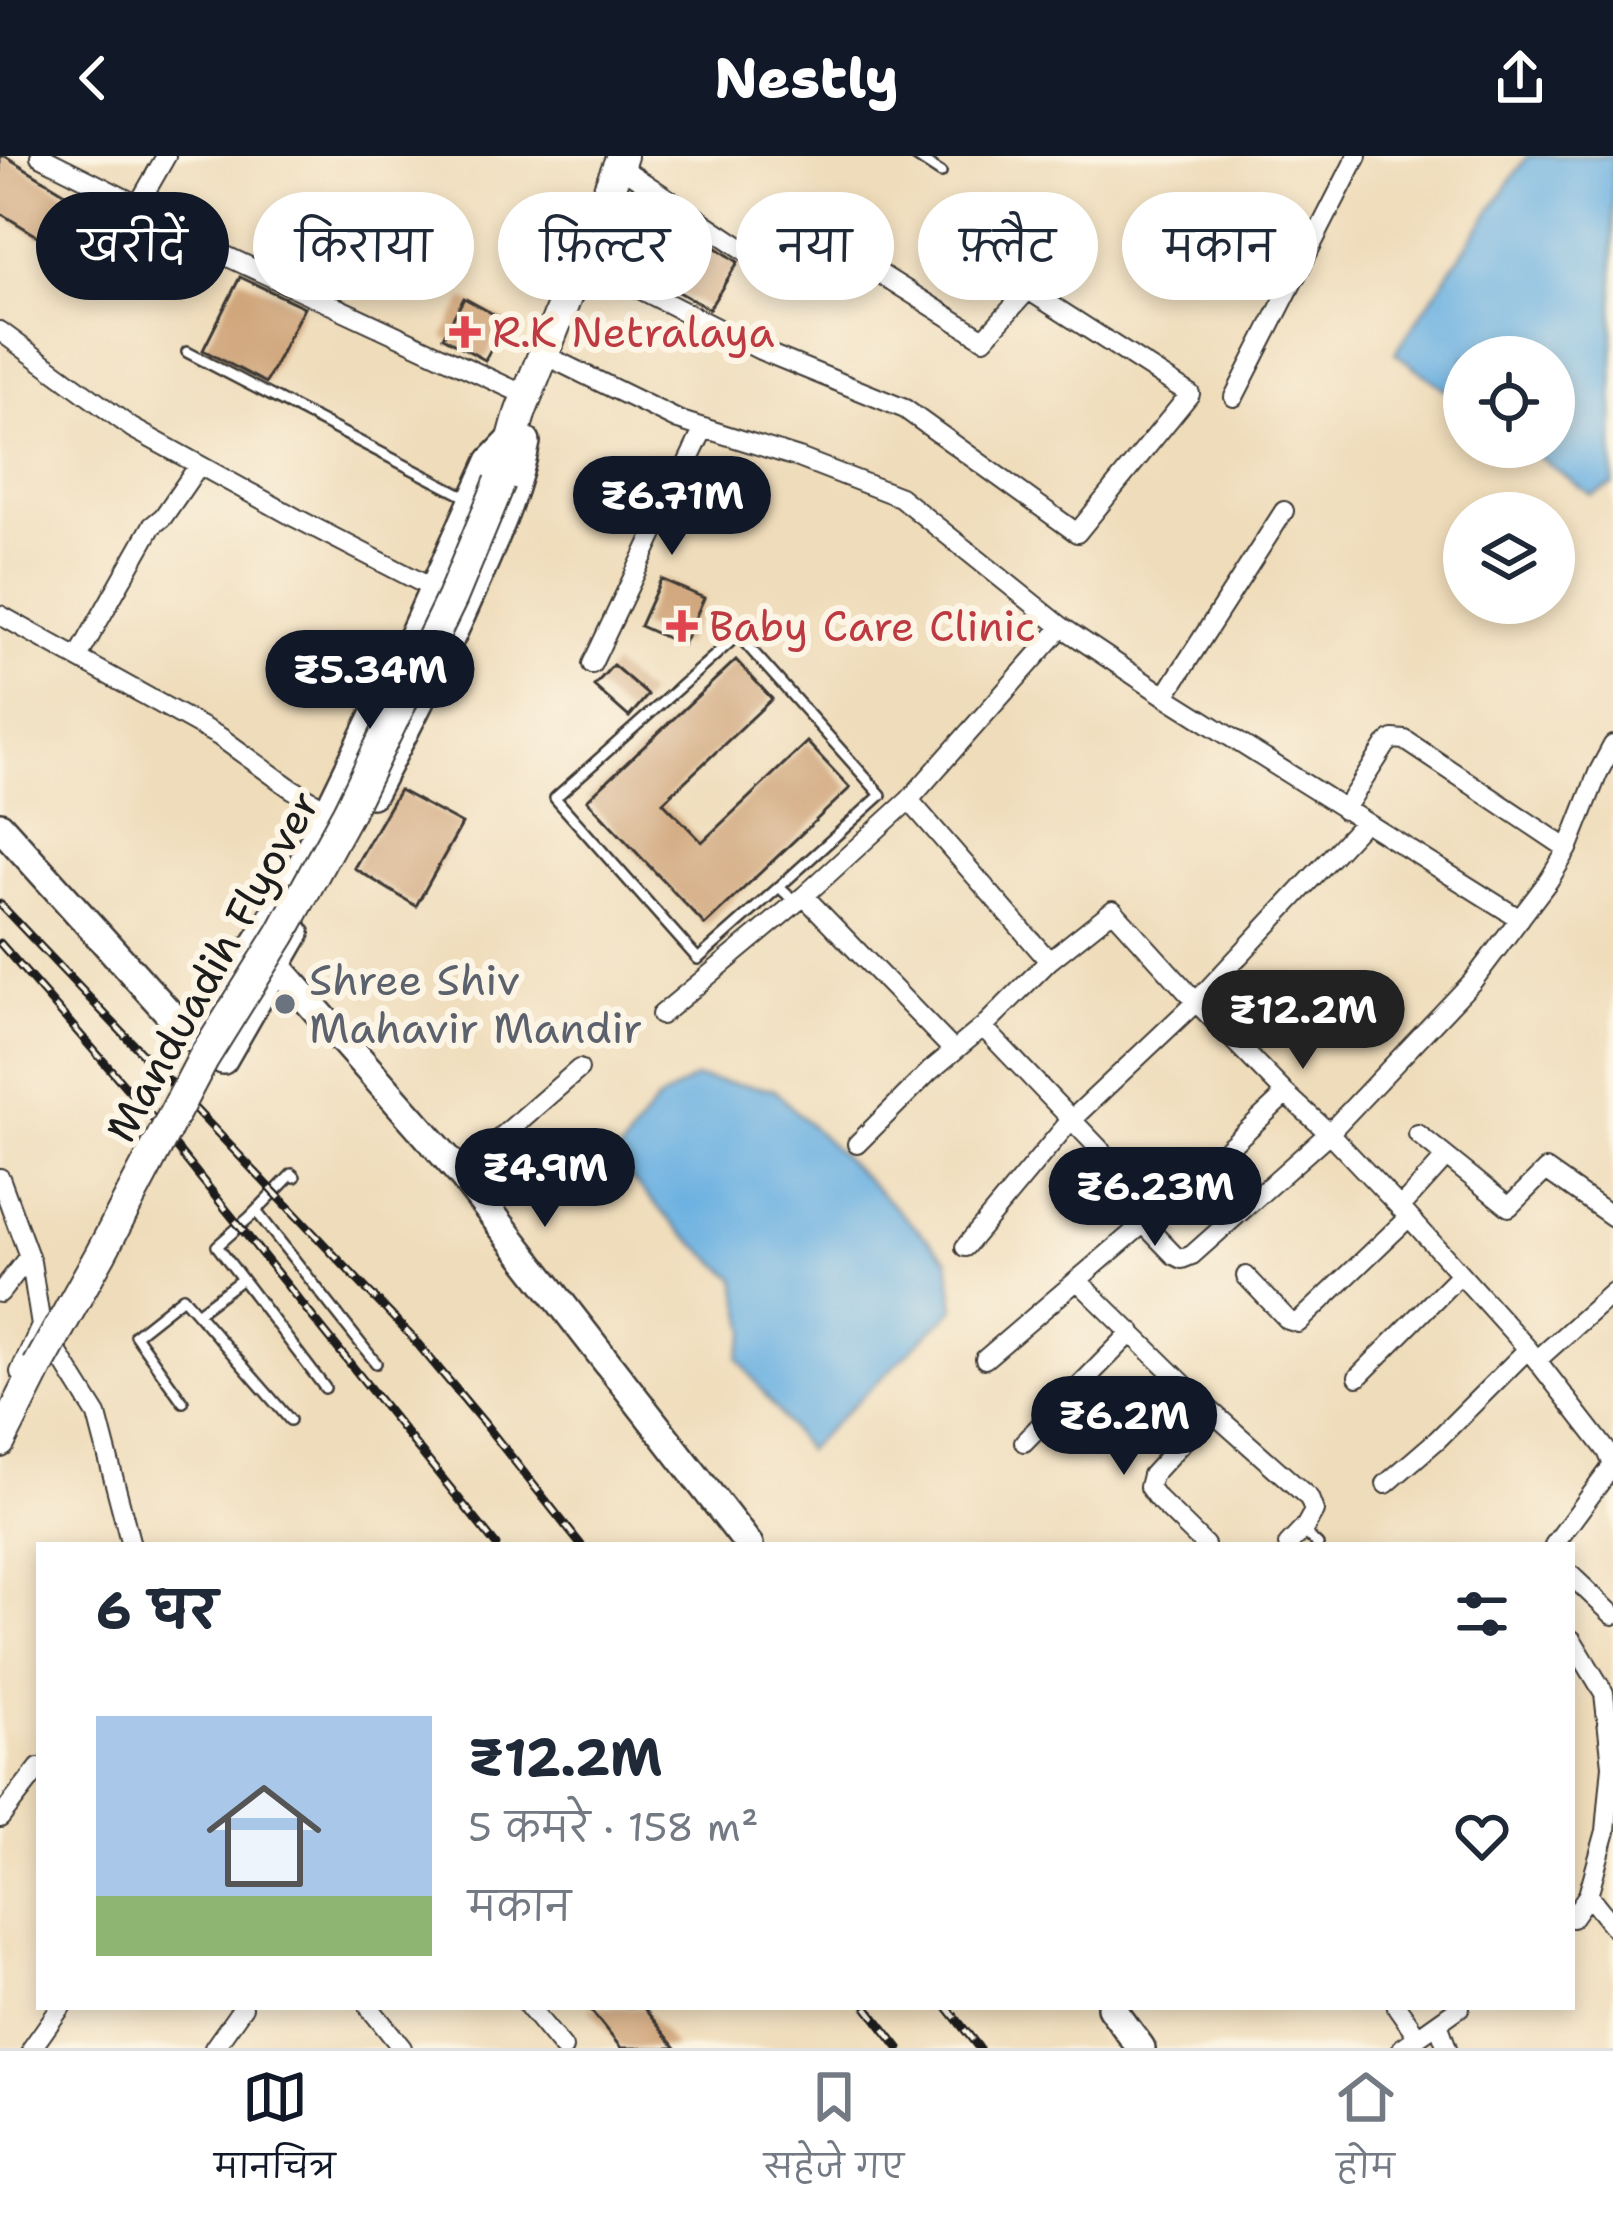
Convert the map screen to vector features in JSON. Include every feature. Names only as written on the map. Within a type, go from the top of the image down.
[{"type":"main road","points":[[512,456],[527,396],[630,164]]},
{"type":"main road","points":[[512,456],[585,300]]},
{"type":"main road","name":"Manduadih Flyover","points":[[0,1442],[203,1059],[281,934],[348,812],[452,598],[512,456]]},
{"type":"street","points":[[145,192],[166,156]]},
{"type":"street","points":[[1234,397],[1357,156]]},
{"type":"street","points":[[45,157],[113,192]]},
{"type":"street","points":[[630,164],[667,192]]},
{"type":"street","points":[[661,300],[760,350],[905,409],[1077,533],[1190,394],[1028,290],[984,339],[782,212],[746,251],[712,226]]},
{"type":"street","points":[[229,257],[527,396]]},
{"type":"street","points":[[0,332],[132,428],[434,589]]},
{"type":"street","points":[[559,362],[678,420],[799,458],[900,497],[1062,626],[1520,919]]},
{"type":"street","points":[[592,664],[704,428]]},
{"type":"street","points":[[0,826],[168,1012],[196,1039],[224,1060],[416,712],[519,478],[512,456],[491,461],[288,893],[196,1039]]},
{"type":"street","points":[[78,657],[152,526],[199,465]]},
{"type":"street","points":[[1165,696],[1284,511]]},
{"type":"street","points":[[0,615],[220,737],[329,811]]},
{"type":"street","points":[[661,1015],[800,900],[909,800],[1062,626]]},
{"type":"street","points":[[1345,810],[1386,745],[1406,740],[1568,849]]},
{"type":"street","points":[[982,1027],[1070,1121],[1150,1217],[1174,1255],[1192,1256],[1329,1133],[1472,982],[1568,849],[1606,777],[1613,745]]},
{"type":"street","points":[[909,800],[1049,961]]},
{"type":"street","points":[[965,1247],[1070,1121],[1262,935],[1364,822]]},
{"type":"street","points":[[800,900],[953,1050]]},
{"type":"street","points":[[857,1144],[1049,961],[1113,910],[1196,1002],[1404,1213],[1532,1355],[1607,1451],[1613,1465],[1555,1542]]},
{"type":"street","points":[[256,945],[460,1172],[747,1542]]},
{"type":"street","points":[[460,1172],[579,1069]]},
{"type":"street","points":[[985,1359],[1192,1182],[1286,1094]]},
{"type":"street","points":[[1418,1134],[1510,1207],[1546,1170],[1613,1217]]},
{"type":"street","points":[[1246,1276],[1288,1321],[1298,1323],[1404,1213],[1446,1157]]},
{"type":"street","points":[[0,1178],[29,1256],[41,1326],[97,1415],[130,1542]]},
{"type":"street","points":[[0,1293],[29,1256]]},
{"type":"street","points":[[1358,1377],[1459,1275]]},
{"type":"street","points":[[1078,1281],[1211,1411],[1309,1498],[1314,1511],[1295,1538]]},
{"type":"street","points":[[1386,1484],[1532,1355],[1613,1292]]},
{"type":"street","points":[[0,1412],[41,1326]]},
{"type":"street","points":[[1024,1442],[1132,1332]]},
{"type":"street","points":[[1202,1542],[1150,1487],[1152,1474],[1211,1411]]},
{"type":"street","points":[[1595,1435],[1613,1423]]},
{"type":"street","points":[[1575,1579],[1613,1615]]},
{"type":"street","points":[[1575,1645],[1604,1693],[1612,1766],[1606,1831],[1588,1894],[1575,1914]]},
{"type":"street","points":[[0,1818],[36,1772]]},
{"type":"street","points":[[1588,1894],[1613,1926]]},
{"type":"street","points":[[32,2048],[59,2010]]},
{"type":"street","points":[[214,2048],[241,2010]]},
{"type":"street","points":[[371,2010],[402,2048]]},
{"type":"street","points":[[531,2010],[563,2048]]},
{"type":"street","points":[[1113,2010],[1141,2048]]},
{"type":"street","points":[[1398,2010],[1410,2043],[1456,2010]]},
{"type":"street","points":[[1438,2023],[1447,2048]]},
{"type":"lane","points":[[915,156],[941,173]]},
{"type":"lane","points":[[187,352],[472,500]]},
{"type":"lane","points":[[738,634],[881,795],[779,886],[698,959],[555,798],[738,634]]},
{"type":"lane","points":[[779,886],[800,900]]},
{"type":"lane","points":[[295,1177],[292,1174],[218,1246],[325,1388]]},
{"type":"lane","points":[[256,1211],[376,1363]]},
{"type":"lane","points":[[197,1313],[242,1279]]},
{"type":"lane","points":[[183,1402],[135,1335],[183,1297],[290,1420]]},
{"type":"water","points":[[1527,156],[1613,156],[1613,485],[1591,495],[1554,468],[1575,468],[1575,336],[1443,336],[1443,388],[1395,353]]},
{"type":"water","points":[[694,1078],[773,1089],[948,1259],[955,1308],[806,1450],[738,1358],[747,1331],[736,1279],[678,1229],[614,1160],[656,1102]]},
{"type":"building","points":[[0,156],[64,192],[36,192],[36,235],[0,213]]},
{"type":"building","points":[[712,245],[736,265],[709,309],[693,300],[712,300]]},
{"type":"building","points":[[240,277],[253,283],[253,300],[289,300],[304,307],[266,383],[203,350]]},
{"type":"building","points":[[463,300],[506,321],[485,360],[443,337]]},
{"type":"building","points":[[661,579],[704,598],[683,645],[640,626]]},
{"type":"building","points":[[736,660],[772,699],[663,802],[702,842],[807,742],[850,788],[705,925],[587,800]]},
{"type":"building","points":[[613,665],[648,695],[629,717],[594,686]]},
{"type":"building","points":[[399,790],[462,824],[416,906],[354,868]]},
{"type":"building","points":[[590,2010],[645,2010],[676,2048],[621,2048]]},
{"type":"railway","points":[[0,904],[412,1337],[579,1542]]},
{"type":"railway","points":[[0,943],[146,1110],[494,1542]]},
{"type":"railway","points":[[869,2010],[899,2048]]},
{"type":"railway","points":[[949,2010],[979,2048]]},
{"type":"place","name":"R.K Netralaya","points":[[465,332]]},
{"type":"place","name":"Baby Care Clinic","points":[[682,626]]},
{"type":"place","name":"Shree Shiv Mahavir Mandir","points":[[285,1004]]}]
